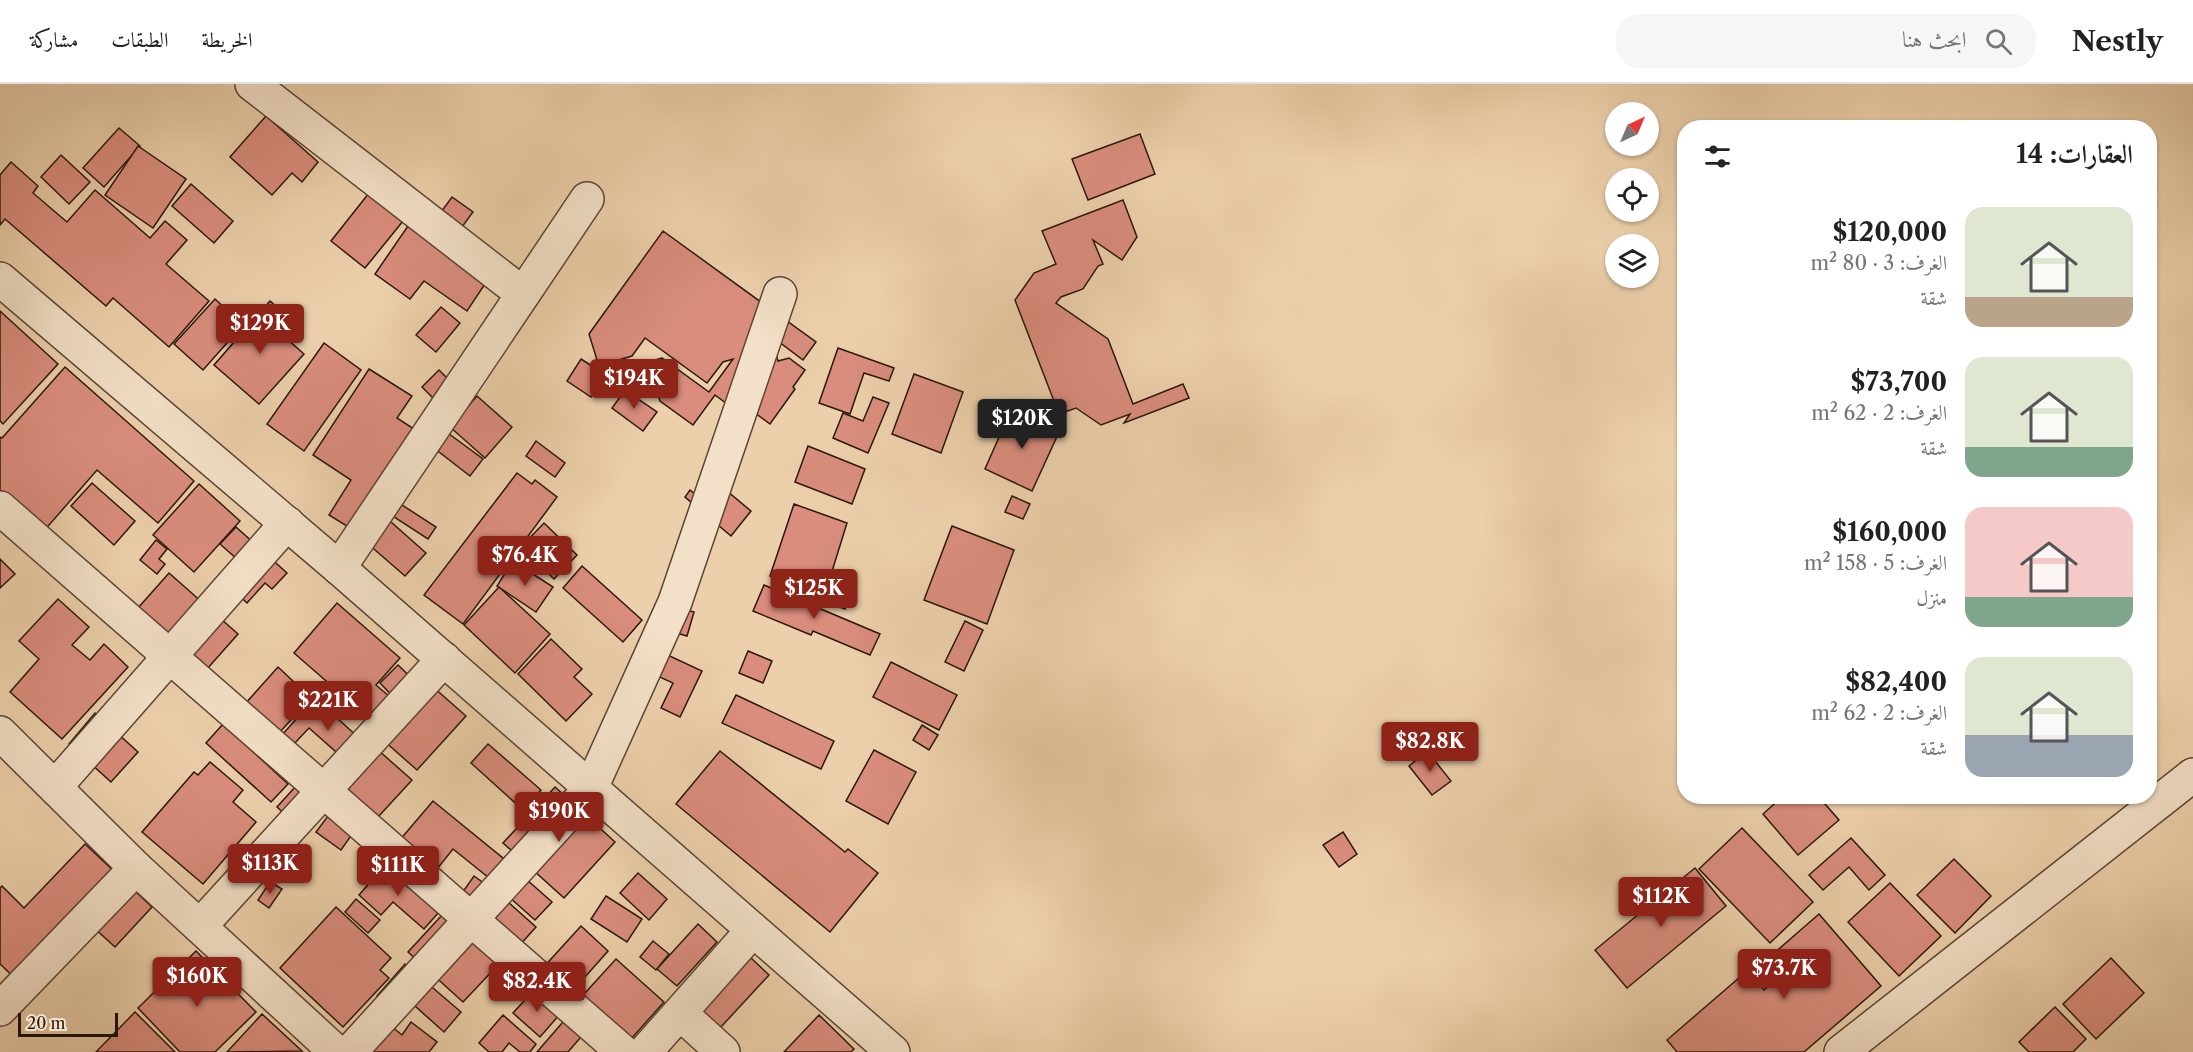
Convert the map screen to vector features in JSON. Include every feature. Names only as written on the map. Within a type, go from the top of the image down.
[{"type":"street","points":[[252,84],[523,294]]},
{"type":"street","points":[[339,568],[587,199]]},
{"type":"street","points":[[0,279],[339,568],[893,1052]]},
{"type":"street","points":[[350,1052],[591,788],[675,602],[780,294]]},
{"type":"street","points":[[0,508],[623,1052]]},
{"type":"street","points":[[55,787],[286,523]]},
{"type":"street","points":[[200,926],[444,659]]},
{"type":"street","points":[[0,733],[136,868],[336,1052]]},
{"type":"street","points":[[2157,803],[2193,775]]},
{"type":"street","points":[[1841,1052],[2156,804]]},
{"type":"street","points":[[0,1009],[136,868]]},
{"type":"street","points":[[645,1052],[753,930]]},
{"type":"street","points":[[680,1013],[723,1052]]},
{"type":"building","points":[[266,116],[318,162],[302,182],[292,173],[272,195],[230,157]]},
{"type":"building","points":[[119,128],[140,146],[104,187],[83,168]]},
{"type":"building","points":[[1140,134],[1155,174],[1088,200],[1072,159]]},
{"type":"building","points":[[138,146],[186,179],[153,228],[105,195]]},
{"type":"building","points":[[61,155],[90,182],[69,204],[41,177]]},
{"type":"building","points":[[11,162],[38,186],[33,193],[67,222],[95,190],[150,238],[165,221],[187,240],[166,264],[209,301],[169,347],[113,298],[106,306],[5,219],[0,225],[0,175]]},
{"type":"building","points":[[191,184],[233,221],[214,243],[172,206]]},
{"type":"building","points":[[369,193],[403,221],[365,268],[331,241]]},
{"type":"building","points":[[452,197],[473,212],[462,227],[441,212]]},
{"type":"building","points":[[1123,200],[1137,237],[1122,260],[1093,240],[1103,264],[1098,266],[1083,289],[1061,297],[1056,303],[1108,339],[1133,404],[1183,384],[1189,398],[1124,423],[1130,414],[1101,425],[1076,408],[1059,414],[1015,300],[1034,273],[1056,264],[1042,231]]},
{"type":"building","points":[[408,226],[487,281],[467,311],[424,281],[410,299],[375,274]]},
{"type":"building","points":[[663,231],[816,342],[803,360],[771,336],[778,361],[789,358],[805,370],[793,387],[795,389],[770,424],[732,396],[727,404],[715,395],[693,425],[660,401],[648,362],[662,358],[709,392],[733,359],[723,362],[707,383],[645,338],[632,356],[605,364],[597,360],[589,334]]},
{"type":"building","points":[[215,299],[243,325],[203,370],[174,344]]},
{"type":"building","points":[[270,301],[289,318],[278,331],[304,354],[259,404],[214,365]]},
{"type":"building","points":[[441,307],[460,323],[436,352],[416,335]]},
{"type":"building","points":[[0,311],[58,364],[3,424],[0,421]]},
{"type":"building","points":[[324,343],[361,370],[304,451],[267,424]]},
{"type":"building","points":[[838,348],[894,368],[889,381],[864,373],[850,414],[819,403]]},
{"type":"building","points":[[581,359],[606,375],[591,397],[567,381]]},
{"type":"building","points":[[65,367],[194,481],[158,523],[97,470],[43,532],[0,493],[0,437],[2,438]]},
{"type":"building","points":[[369,369],[412,396],[397,418],[423,435],[385,494],[436,527],[428,539],[368,500],[350,528],[329,515],[351,480],[313,455]]},
{"type":"building","points":[[439,370],[463,394],[446,411],[422,387]]},
{"type":"building","points":[[914,374],[963,392],[941,453],[892,434]]},
{"type":"building","points":[[625,390],[657,412],[643,431],[612,408]]},
{"type":"building","points":[[477,396],[512,427],[485,458],[450,427]]},
{"type":"building","points":[[873,397],[889,403],[868,453],[833,438],[843,413],[863,421]]},
{"type":"building","points":[[1011,410],[1059,432],[1032,491],[985,469]]},
{"type":"building","points":[[437,425],[483,459],[470,476],[425,441]]},
{"type":"building","points":[[536,441],[565,463],[555,477],[526,456]]},
{"type":"building","points":[[808,446],[865,469],[852,504],[795,482]]},
{"type":"building","points":[[517,473],[532,484],[535,480],[557,497],[463,624],[424,595]]},
{"type":"building","points":[[92,483],[135,521],[114,545],[71,506]]},
{"type":"building","points":[[199,484],[240,521],[194,572],[153,535]]},
{"type":"building","points":[[690,490],[712,508],[727,491],[751,511],[731,536],[685,497]]},
{"type":"building","points":[[1012,496],[1030,504],[1023,519],[1005,512]]},
{"type":"building","points":[[794,504],[847,523],[829,581],[797,571],[793,584],[770,576]]},
{"type":"building","points":[[373,506],[426,553],[405,576],[352,530]]},
{"type":"building","points":[[544,523],[577,555],[554,579],[521,547]]},
{"type":"building","points":[[952,526],[1014,550],[987,624],[924,600]]},
{"type":"building","points":[[236,527],[287,573],[272,589],[265,583],[247,603],[230,587],[247,568],[220,544]]},
{"type":"building","points":[[156,540],[167,549],[159,559],[165,564],[157,574],[140,560]]},
{"type":"building","points":[[0,559],[15,574],[0,588]]},
{"type":"building","points":[[513,561],[553,587],[536,612],[497,586]]},
{"type":"building","points":[[582,566],[642,620],[623,642],[563,588]]},
{"type":"building","points":[[169,573],[238,634],[207,669],[138,608]]},
{"type":"building","points":[[832,580],[853,588],[845,609],[824,601]]},
{"type":"building","points":[[764,585],[880,634],[870,655],[813,631],[811,635],[753,611]]},
{"type":"building","points":[[499,587],[550,634],[515,673],[464,625]]},
{"type":"building","points":[[58,599],[89,627],[72,645],[90,660],[104,644],[128,667],[62,739],[10,692],[39,659],[19,641]]},
{"type":"building","points":[[337,603],[400,658],[376,685],[397,703],[375,727],[362,716],[364,714],[294,653]]},
{"type":"building","points":[[673,606],[694,612],[687,636],[666,630]]},
{"type":"building","points":[[965,621],[983,630],[964,671],[945,662]]},
{"type":"building","points":[[551,639],[582,669],[574,677],[592,694],[566,721],[518,674]]},
{"type":"building","points":[[659,651],[702,671],[680,717],[661,708],[673,683],[649,672]]},
{"type":"building","points":[[748,651],[772,661],[763,683],[739,673]]},
{"type":"building","points":[[891,662],[957,695],[939,730],[873,697]]},
{"type":"building","points":[[398,665],[422,688],[403,707],[380,683]]},
{"type":"building","points":[[278,667],[311,698],[269,744],[236,714]]},
{"type":"building","points":[[432,686],[466,716],[417,770],[383,740]]},
{"type":"building","points":[[736,695],[834,741],[821,769],[722,723]]},
{"type":"building","points":[[315,698],[370,748],[353,767],[309,728],[293,745],[282,735]]},
{"type":"building","points":[[95,713],[138,752],[111,782],[69,744]]},
{"type":"building","points":[[223,724],[288,784],[271,802],[206,743]]},
{"type":"building","points":[[922,725],[938,735],[929,750],[913,740]]},
{"type":"building","points":[[488,744],[541,790],[524,811],[471,763]]},
{"type":"building","points":[[378,750],[412,780],[368,828],[335,798]]},
{"type":"building","points":[[874,750],[916,772],[888,824],[846,801]]},
{"type":"building","points":[[720,751],[845,852],[848,849],[878,873],[830,932],[676,804]]},
{"type":"building","points":[[1427,751],[1451,781],[1432,795],[1409,766]]},
{"type":"building","points":[[210,762],[243,790],[233,802],[256,822],[203,884],[142,832],[194,772],[198,775]]},
{"type":"building","points":[[296,786],[325,812],[306,834],[277,807]]},
{"type":"building","points":[[555,787],[615,842],[564,898],[503,843]]},
{"type":"building","points":[[433,801],[519,871],[504,890],[453,849],[429,879],[393,848]]},
{"type":"building","points":[[1774,804],[1825,804],[1839,820],[1798,855],[1763,814]]},
{"type":"building","points":[[328,816],[353,833],[341,850],[316,832]]},
{"type":"building","points":[[1742,828],[1813,902],[1770,943],[1699,869]]},
{"type":"building","points":[[1343,832],[1357,854],[1339,867],[1323,845]]},
{"type":"building","points":[[1851,838],[1885,875],[1869,890],[1849,867],[1823,890],[1809,875]]},
{"type":"building","points":[[85,844],[152,907],[115,947],[93,927],[17,980],[0,964],[0,888],[2,886],[24,908]]},
{"type":"building","points":[[1954,859],[1991,896],[1955,933],[1917,895]]},
{"type":"building","points":[[386,864],[439,912],[424,929],[393,902],[381,915],[359,895]]},
{"type":"building","points":[[1695,868],[1726,906],[1627,988],[1595,950]]},
{"type":"building","points":[[638,873],[667,899],[649,920],[620,893]]},
{"type":"building","points":[[474,876],[500,895],[486,915],[460,896]]},
{"type":"building","points":[[526,879],[552,902],[535,920],[509,897]]},
{"type":"building","points":[[270,882],[282,889],[269,908],[258,900]]},
{"type":"building","points":[[1890,883],[1941,936],[1899,976],[1848,922]]},
{"type":"building","points":[[606,896],[642,919],[627,942],[591,919]]},
{"type":"building","points":[[356,899],[380,920],[368,933],[345,912]]},
{"type":"building","points":[[507,901],[536,927],[518,947],[489,921]]},
{"type":"building","points":[[336,907],[391,958],[380,970],[389,978],[343,1027],[280,968]]},
{"type":"building","points":[[443,914],[498,965],[463,1002],[408,952]]},
{"type":"building","points":[[1819,914],[1881,986],[1804,1052],[1677,1052],[1667,1040],[1747,971],[1764,990],[1783,974],[1794,987],[1797,984],[1772,955]]},
{"type":"building","points":[[698,924],[717,942],[677,986],[657,969]]},
{"type":"building","points":[[581,926],[608,951],[569,995],[541,970]]},
{"type":"building","points":[[653,941],[669,954],[656,970],[640,957]]},
{"type":"building","points":[[735,943],[769,975],[720,1028],[685,997]]},
{"type":"building","points":[[196,951],[256,1012],[215,1052],[180,1052],[138,1008]]},
{"type":"building","points":[[2111,958],[2144,993],[2096,1039],[2063,1004]]},
{"type":"building","points":[[616,959],[664,1002],[623,1048],[575,1004]]},
{"type":"building","points":[[405,964],[461,1012],[444,1032],[406,998],[394,1012],[377,996]]},
{"type":"building","points":[[534,990],[560,1014],[540,1037],[513,1013]]},
{"type":"building","points":[[2055,1007],[2086,1039],[2073,1052],[2029,1052],[2019,1042]]},
{"type":"building","points":[[135,1012],[175,1052],[96,1052]]},
{"type":"building","points":[[262,1014],[302,1051],[227,1052]]},
{"type":"building","points":[[503,1015],[536,1044],[530,1052],[520,1052],[509,1043],[502,1052],[489,1052],[479,1043]]},
{"type":"building","points":[[569,1015],[586,1031],[568,1052],[537,1052]]},
{"type":"building","points":[[819,1015],[854,1049],[851,1052],[784,1052]]},
{"type":"building","points":[[411,1022],[437,1042],[429,1052],[372,1052],[391,1026],[402,1035]]}]
